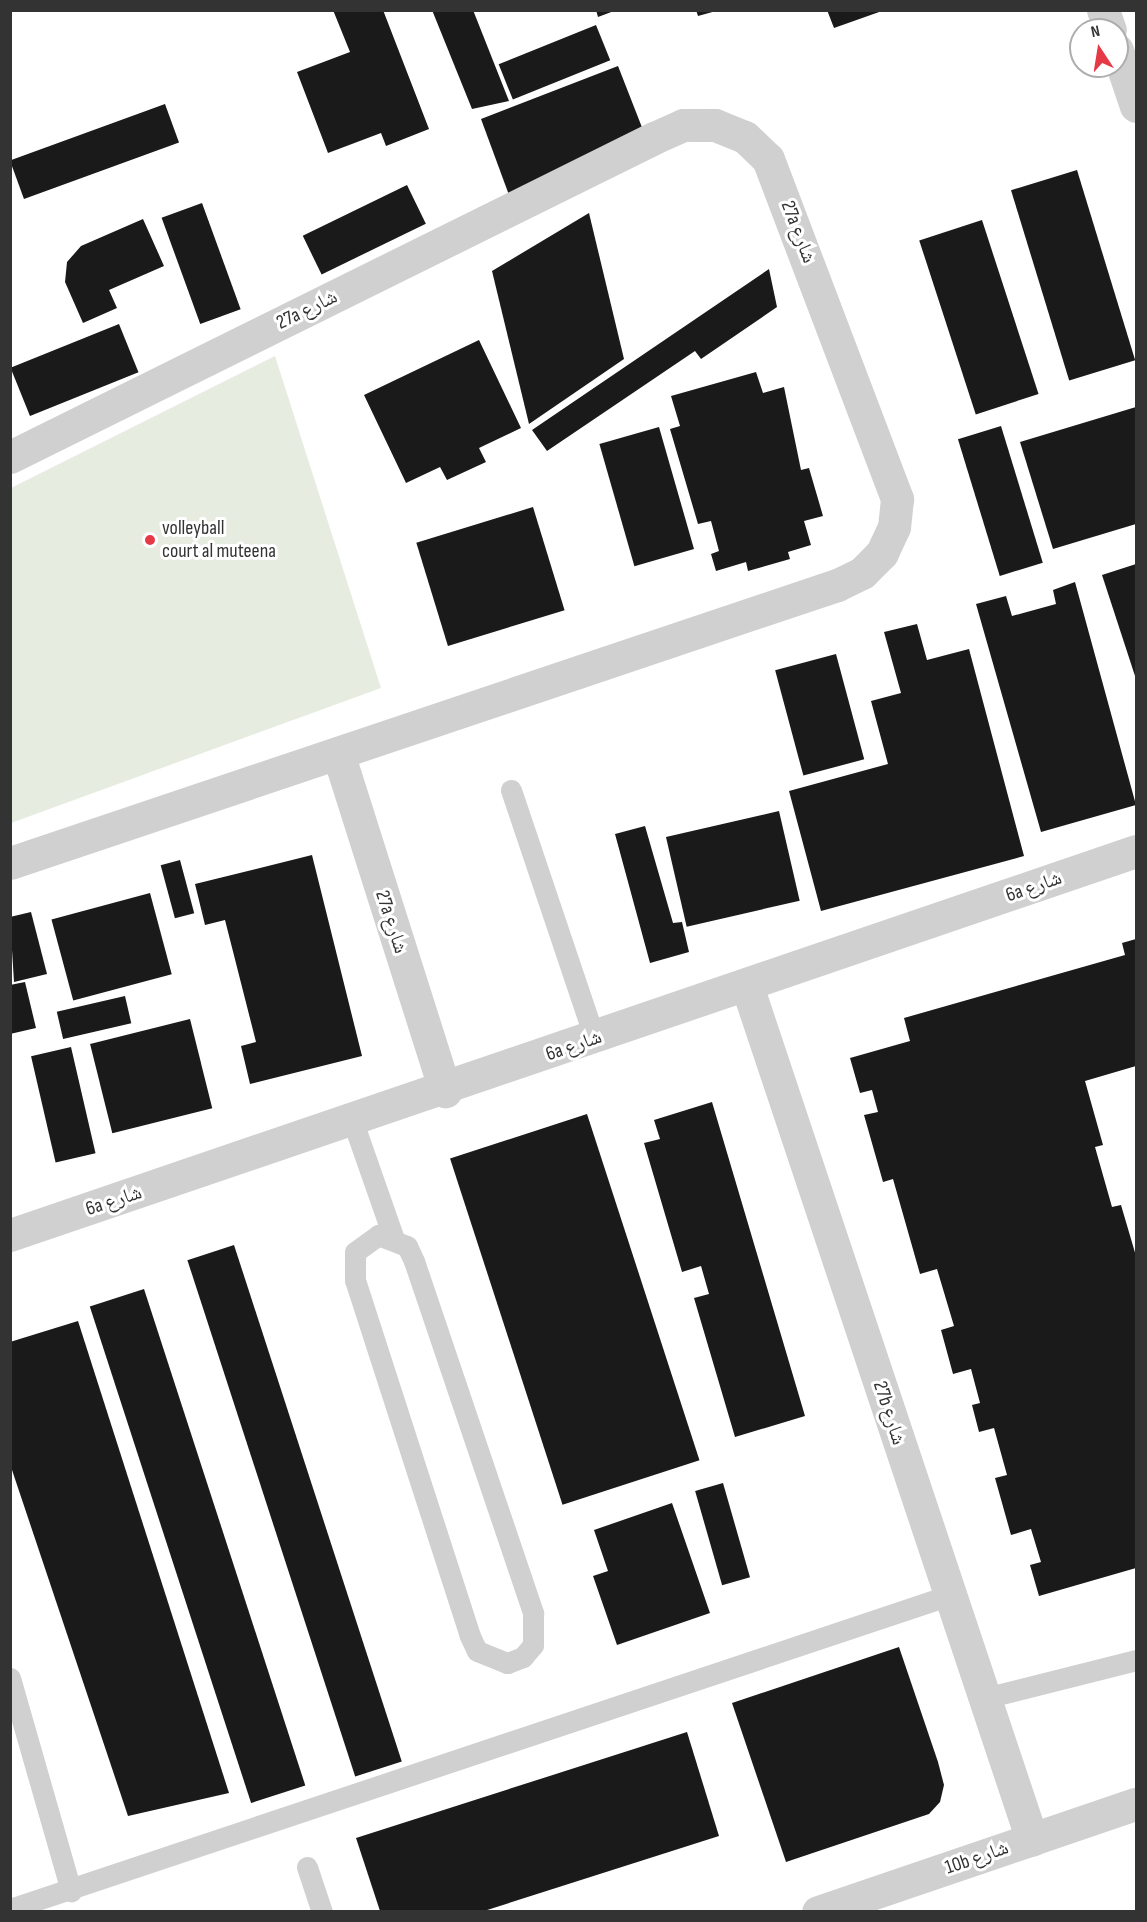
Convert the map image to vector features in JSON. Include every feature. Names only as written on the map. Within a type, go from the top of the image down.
[{"type":"street","points":[[1127,78],[1137,106]]},
{"type":"street","name":"27a شارع","points":[[10,457],[654,138],[683,125],[715,125],[745,137],[772,169],[890,472],[895,518],[882,553],[862,573],[837,585],[10,863]]},
{"type":"street","name":"27a شارع","points":[[338,753],[445,1091]]},
{"type":"street","name":"6a شارع","points":[[10,1235],[445,1091],[1137,851]]},
{"type":"street","name":"27b شارع","points":[[747,986],[1032,1840]]},
{"type":"street","name":"10b شارع","points":[[818,1911],[1137,1804]]},
{"type":"lane","points":[[511,790],[595,1039]]},
{"type":"lane","points":[[353,1122],[393,1236],[407,1246],[414,1261],[532,1613],[533,1645],[523,1657],[507,1663],[484,1656],[470,1636],[355,1280],[352,1267],[360,1246],[378,1235],[393,1236]]},
{"type":"lane","points":[[10,1910],[950,1595]]},
{"type":"lane","points":[[985,1698],[1137,1660]]},
{"type":"lane","points":[[10,1678],[15,1710],[71,1891]]},
{"type":"lane","points":[[307,1867],[322,1911]]},
{"type":"shaded area","points":[[275,356],[381,688],[11,823],[11,488]]},
{"type":"building","points":[[333,10],[383,10],[429,129],[386,146],[381,133],[328,153],[297,72],[350,52]]},
{"type":"building","points":[[432,10],[473,10],[509,101],[472,109]]},
{"type":"building","points":[[596,10],[614,10],[614,11],[598,17]]},
{"type":"building","points":[[696,10],[716,10],[716,11],[698,16]]},
{"type":"building","points":[[827,10],[882,10],[882,11],[834,28]]},
{"type":"building","points":[[596,25],[610,60],[513,100],[499,64]]},
{"type":"building","points":[[618,66],[643,130],[509,195],[481,119]]},
{"type":"building","points":[[165,104],[179,143],[24,199],[10,160]]},
{"type":"building","points":[[1077,170],[1135,360],[1069,380],[1011,190]]},
{"type":"building","points":[[407,185],[426,224],[322,274],[303,236]]},
{"type":"building","points":[[202,203],[241,309],[200,324],[162,218]]},
{"type":"building","points":[[589,213],[624,359],[529,424],[492,271]]},
{"type":"building","points":[[143,219],[164,266],[109,290],[117,308],[83,323],[65,282],[67,262],[81,246]]},
{"type":"building","points":[[982,220],[1039,394],[976,414],[919,240]]},
{"type":"building","points":[[769,269],[777,307],[701,359],[695,351],[547,451],[532,430]]},
{"type":"building","points":[[119,324],[138,372],[30,416],[11,368]]},
{"type":"building","points":[[479,340],[521,428],[479,448],[486,462],[447,480],[440,467],[406,483],[364,395]]},
{"type":"building","points":[[756,372],[763,393],[784,387],[801,470],[809,468],[823,516],[804,521],[811,545],[788,552],[790,559],[748,571],[746,562],[716,571],[711,554],[719,551],[711,521],[698,524],[670,429],[680,426],[671,396]]},
{"type":"building","points":[[1136,407],[1136,524],[1053,549],[1020,442]]},
{"type":"building","points":[[1001,426],[1043,563],[1000,576],[958,439]]},
{"type":"building","points":[[659,427],[694,549],[634,566],[599,444]]},
{"type":"building","points":[[533,507],[565,610],[448,646],[416,543]]},
{"type":"building","points":[[1136,564],[1136,679],[1102,575]]},
{"type":"building","points":[[1075,582],[1136,805],[1041,832],[976,604],[1006,596],[1012,616],[1056,604],[1053,590]]},
{"type":"building","points":[[917,624],[927,660],[969,649],[1024,856],[821,911],[789,791],[888,764],[871,701],[901,693],[884,632]]},
{"type":"building","points":[[836,654],[864,759],[803,776],[775,670]]},
{"type":"building","points":[[779,811],[800,901],[687,927],[666,837]]},
{"type":"building","points":[[645,826],[673,923],[682,922],[689,952],[650,963],[615,834]]},
{"type":"building","points":[[312,855],[362,1056],[250,1084],[241,1046],[256,1042],[225,920],[205,925],[195,884]]},
{"type":"building","points":[[180,860],[194,913],[175,918],[161,865]]},
{"type":"building","points":[[150,893],[172,974],[73,1001],[51,919]]},
{"type":"building","points":[[31,912],[47,974],[14,982],[10,917]]},
{"type":"building","points":[[1136,939],[1136,1066],[1085,1081],[1103,1145],[1095,1147],[1112,1207],[1121,1205],[1136,1256],[1136,1568],[1039,1596],[1030,1565],[1041,1562],[1031,1529],[1011,1535],[995,1478],[1007,1475],[994,1428],[979,1432],[972,1405],[980,1403],[971,1369],[953,1374],[941,1330],[954,1326],[937,1269],[920,1274],[893,1179],[883,1182],[864,1115],[878,1112],[872,1090],[860,1093],[850,1058],[910,1041],[904,1018],[1125,955],[1122,943]]},
{"type":"building","points":[[25,982],[36,1028],[10,1034],[10,985]]},
{"type":"building","points":[[125,996],[131,1023],[63,1039],[57,1012]]},
{"type":"building","points":[[190,1019],[212,1108],[112,1133],[90,1044]]},
{"type":"building","points":[[71,1047],[96,1153],[56,1162],[31,1056]]},
{"type":"building","points":[[712,1102],[805,1416],[735,1437],[694,1298],[709,1294],[701,1266],[682,1272],[644,1143],[660,1139],[654,1120]]},
{"type":"building","points":[[587,1114],[699,1460],[563,1505],[450,1158]]},
{"type":"building","points":[[234,1245],[402,1761],[355,1777],[187,1260]]},
{"type":"building","points":[[144,1289],[305,1785],[251,1803],[90,1307]]},
{"type":"building","points":[[78,1321],[229,1793],[128,1816],[10,1464],[10,1342]]},
{"type":"building","points":[[723,1483],[750,1577],[722,1585],[695,1491]]},
{"type":"building","points":[[672,1503],[710,1613],[617,1645],[593,1576],[608,1571],[594,1530]]},
{"type":"building","points":[[899,1647],[938,1762],[944,1785],[940,1802],[929,1814],[786,1862],[732,1703]]},
{"type":"building","points":[[687,1732],[719,1836],[484,1911],[380,1911],[356,1838]]},
{"type":"place","name":"volleyball court al muteena","points":[[150,540]]}]
